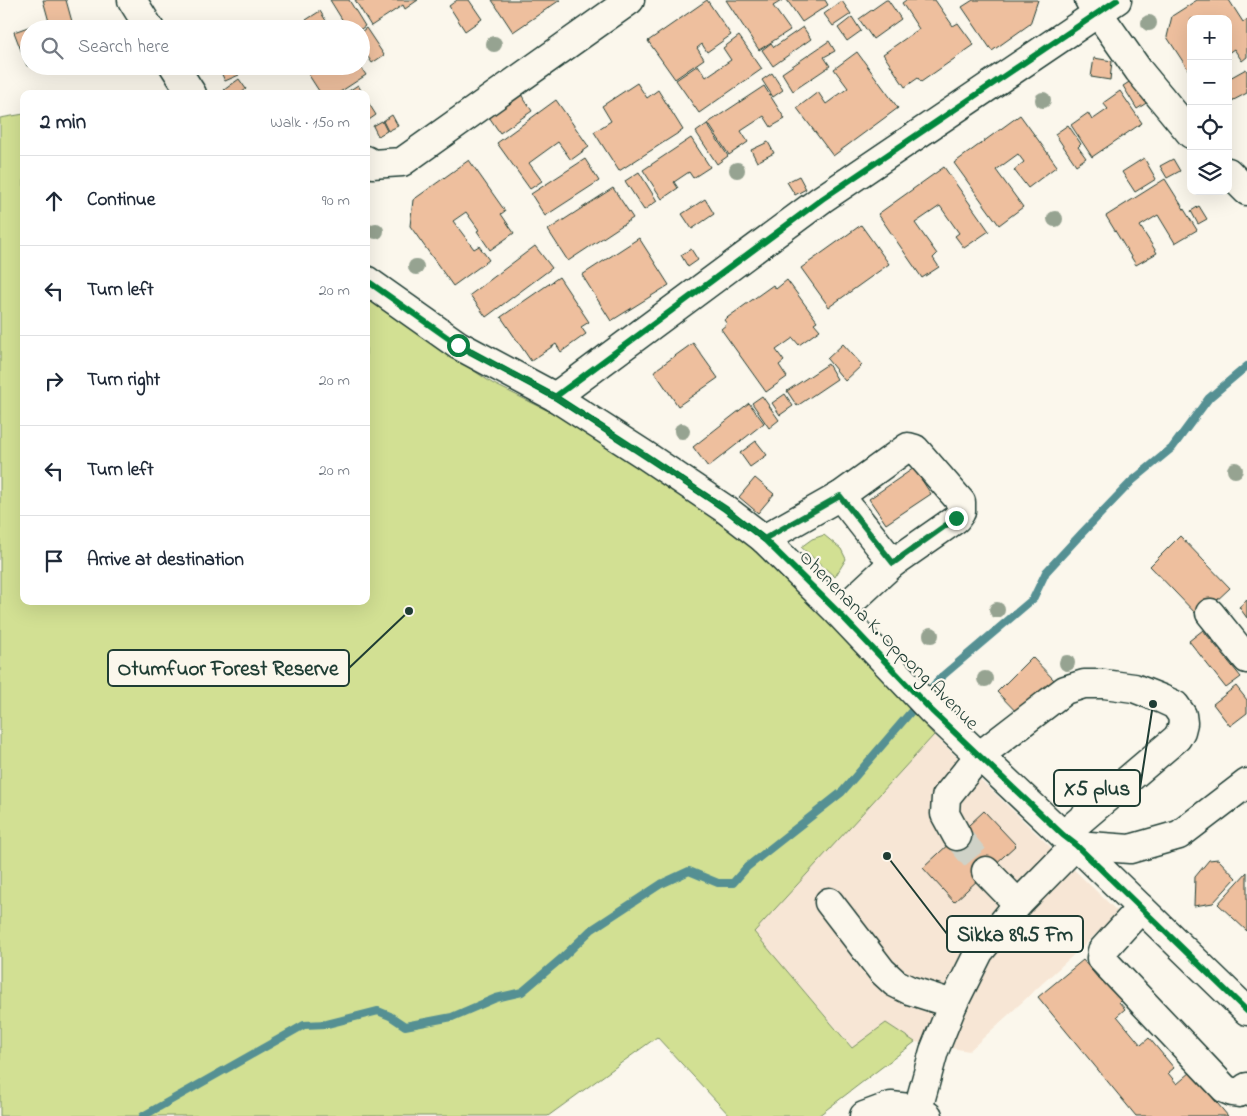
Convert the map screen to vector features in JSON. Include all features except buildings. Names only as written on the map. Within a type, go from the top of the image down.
[{"type":"street","points":[[132,0],[144,20]]},
{"type":"street","points":[[370,163],[402,162],[630,0]]},
{"type":"street","points":[[555,397],[822,199],[1101,4],[1139,71],[1187,129]]},
{"type":"street","points":[[180,75],[189,90]]},
{"type":"street","points":[[1232,176],[1247,191]]},
{"type":"street","name":"Ohenenana K. Oppong Avenue","points":[[370,283],[458,345],[555,397],[726,509],[764,539],[839,613],[932,711],[1247,1011]]},
{"type":"street","points":[[764,539],[840,496],[908,447],[915,449],[961,502],[960,512],[956,518],[893,563],[839,613]]},
{"type":"street","points":[[840,496],[893,563]]},
{"type":"street","points":[[1210,613],[1247,659]]},
{"type":"street","points":[[864,1116],[891,1106],[923,1113],[934,1051],[953,1004],[979,952],[1069,840],[1176,738],[1181,731],[1182,715],[1175,705],[1134,688],[1104,684],[1084,684],[1065,690],[979,756],[946,797],[945,814],[957,836]]},
{"type":"street","points":[[1069,840],[1130,850],[1179,835],[1247,783]]},
{"type":"street","points":[[986,871],[1018,904]]},
{"type":"street","points":[[829,902],[882,971],[895,983],[909,990],[953,1004]]},
{"type":"street","points":[[1141,908],[1102,951],[1101,958],[1225,1089],[1239,1093],[1247,1087]]},
{"type":"shaded area","points":[[934,735],[1119,913],[969,1051],[915,1042],[886,1023],[853,1048],[753,932]]},
{"type":"green space","points":[[20,115],[20,605],[370,605],[370,301],[492,383],[611,442],[745,542],[829,622],[934,735],[754,932],[852,1048],[886,1023],[915,1042],[818,1116],[730,1116],[657,1037],[548,1116],[0,1116],[0,118]]},
{"type":"green space","points":[[824,535],[841,549],[846,559],[835,577],[801,547],[812,539]]},
{"type":"waterway","points":[[143,1116],[304,1025],[327,1024],[378,1011],[405,1026],[452,1017],[496,998],[522,992],[591,930],[661,884],[689,871],[718,883],[733,883],[747,867],[842,792],[940,678],[1033,599],[1046,572],[1132,481],[1172,448],[1209,398],[1247,366]]},
{"type":"tunnel","points":[[957,836],[986,871]]},
{"type":"cycle path","points":[[555,397],[822,199],[1117,0]]},
{"type":"cycle path","points":[[370,283],[458,345],[555,397],[645,455],[725,509],[764,539],[839,613],[932,711],[1063,835],[1076,845],[1247,1011]]},
{"type":"place","name":"Otumfuor Forest Reserve","points":[[409,611]]},
{"type":"place","name":"X5 plus","points":[[1153,704]]},
{"type":"place","name":"Sikka 89.5 Fm","points":[[887,856]]},
{"type":"route","points":[[458,345],[555,397],[726,509],[764,539],[840,496],[893,563],[956,518]]}]
